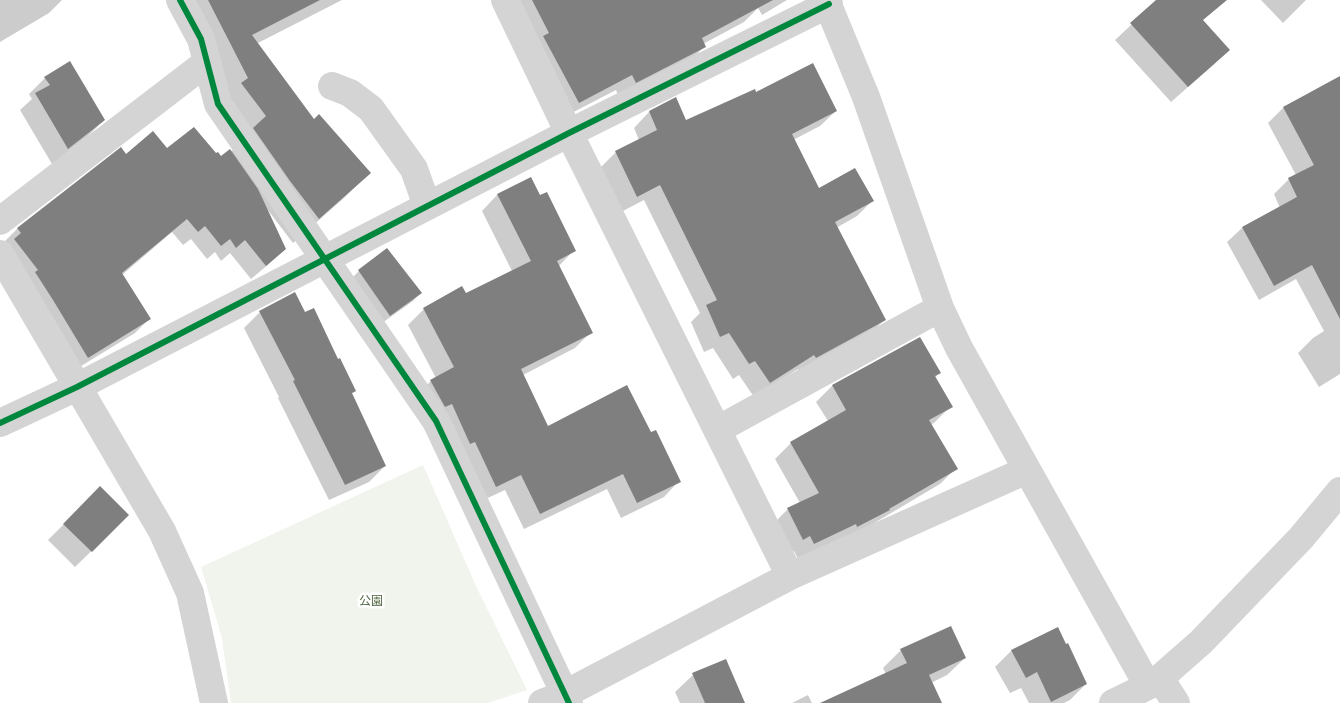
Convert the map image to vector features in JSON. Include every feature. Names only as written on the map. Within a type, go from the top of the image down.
[{"type":"street","points":[[180,0],[201,39],[218,104],[436,421],[559,700],[790,576],[1027,470]]},
{"type":"street","points":[[505,0],[569,133],[790,576]]},
{"type":"street","points":[[0,424],[78,387],[827,2],[866,97],[940,308],[959,348],[1027,470],[1154,682],[1176,703]]},
{"type":"street","points":[[0,221],[207,62]]},
{"type":"street","points":[[332,86],[350,92],[371,109],[414,169],[427,206]]},
{"type":"street","points":[[0,254],[162,531],[190,593],[214,703]]},
{"type":"street","points":[[717,430],[940,308]]},
{"type":"street","points":[[1113,703],[1154,682],[1201,642],[1301,538],[1340,491]]},
{"type":"green space","name":"公園","points":[[423,465],[476,586],[527,690],[488,703],[231,703],[222,638],[201,567]]},
{"type":"building","points":[[208,0],[320,0],[252,35],[314,119],[319,114],[371,173],[319,219],[253,128],[266,116],[241,83],[248,78]]},
{"type":"building","points":[[532,0],[773,0],[702,38],[706,47],[636,83],[632,75],[579,103],[543,36],[549,33]]},
{"type":"building","points":[[1156,0],[1227,0],[1203,20],[1230,50],[1188,87],[1130,23]]},
{"type":"building","points":[[70,61],[105,120],[68,149],[35,93],[50,85],[44,77]]},
{"type":"building","points":[[813,63],[837,111],[792,134],[819,188],[855,168],[874,201],[835,222],[886,320],[816,358],[814,355],[770,383],[755,361],[749,364],[729,333],[720,337],[706,305],[717,300],[660,185],[637,197],[615,151],[657,130],[649,111],[676,97],[686,120],[755,89],[756,92]]},
{"type":"building","points":[[1340,76],[1340,319],[1312,265],[1274,286],[1242,227],[1297,197],[1288,178],[1314,165],[1283,107]]},
{"type":"building","points":[[194,127],[216,153],[218,152],[221,156],[230,149],[258,189],[286,249],[266,266],[245,240],[236,248],[230,239],[221,246],[205,226],[198,232],[187,219],[122,273],[151,319],[88,358],[35,272],[38,270],[14,239],[21,233],[17,228],[121,147],[126,154],[153,131],[167,148]]},
{"type":"building","points":[[531,177],[540,195],[547,192],[576,251],[557,261],[593,333],[521,369],[548,426],[627,385],[651,432],[656,430],[681,482],[637,503],[623,474],[540,514],[521,475],[496,487],[475,442],[470,444],[452,404],[445,407],[430,380],[454,367],[423,308],[462,286],[466,293],[531,261],[497,194]]},
{"type":"building","points":[[387,248],[422,293],[390,316],[358,270]]},
{"type":"building","points":[[295,292],[305,312],[314,308],[338,359],[340,358],[356,391],[352,393],[386,466],[345,485],[293,381],[295,380],[259,311]]},
{"type":"building","points":[[920,337],[941,373],[935,376],[953,407],[929,420],[958,469],[890,510],[857,527],[856,524],[814,544],[810,536],[803,540],[787,508],[819,493],[790,442],[846,410],[832,385]]},
{"type":"building","points":[[100,486],[129,515],[92,552],[63,524]]},
{"type":"building","points":[[951,626],[966,658],[929,675],[942,703],[820,703],[907,663],[900,649]]},
{"type":"building","points":[[1058,627],[1066,644],[1068,643],[1087,684],[1051,702],[1037,672],[1026,678],[1011,650]]},
{"type":"building","points":[[726,659],[745,703],[705,703],[692,673]]},
{"type":"cycle path","points":[[180,0],[201,39],[218,104],[436,421],[569,703]]},
{"type":"cycle path","points":[[0,423],[77,387],[569,133],[829,4]]}]
